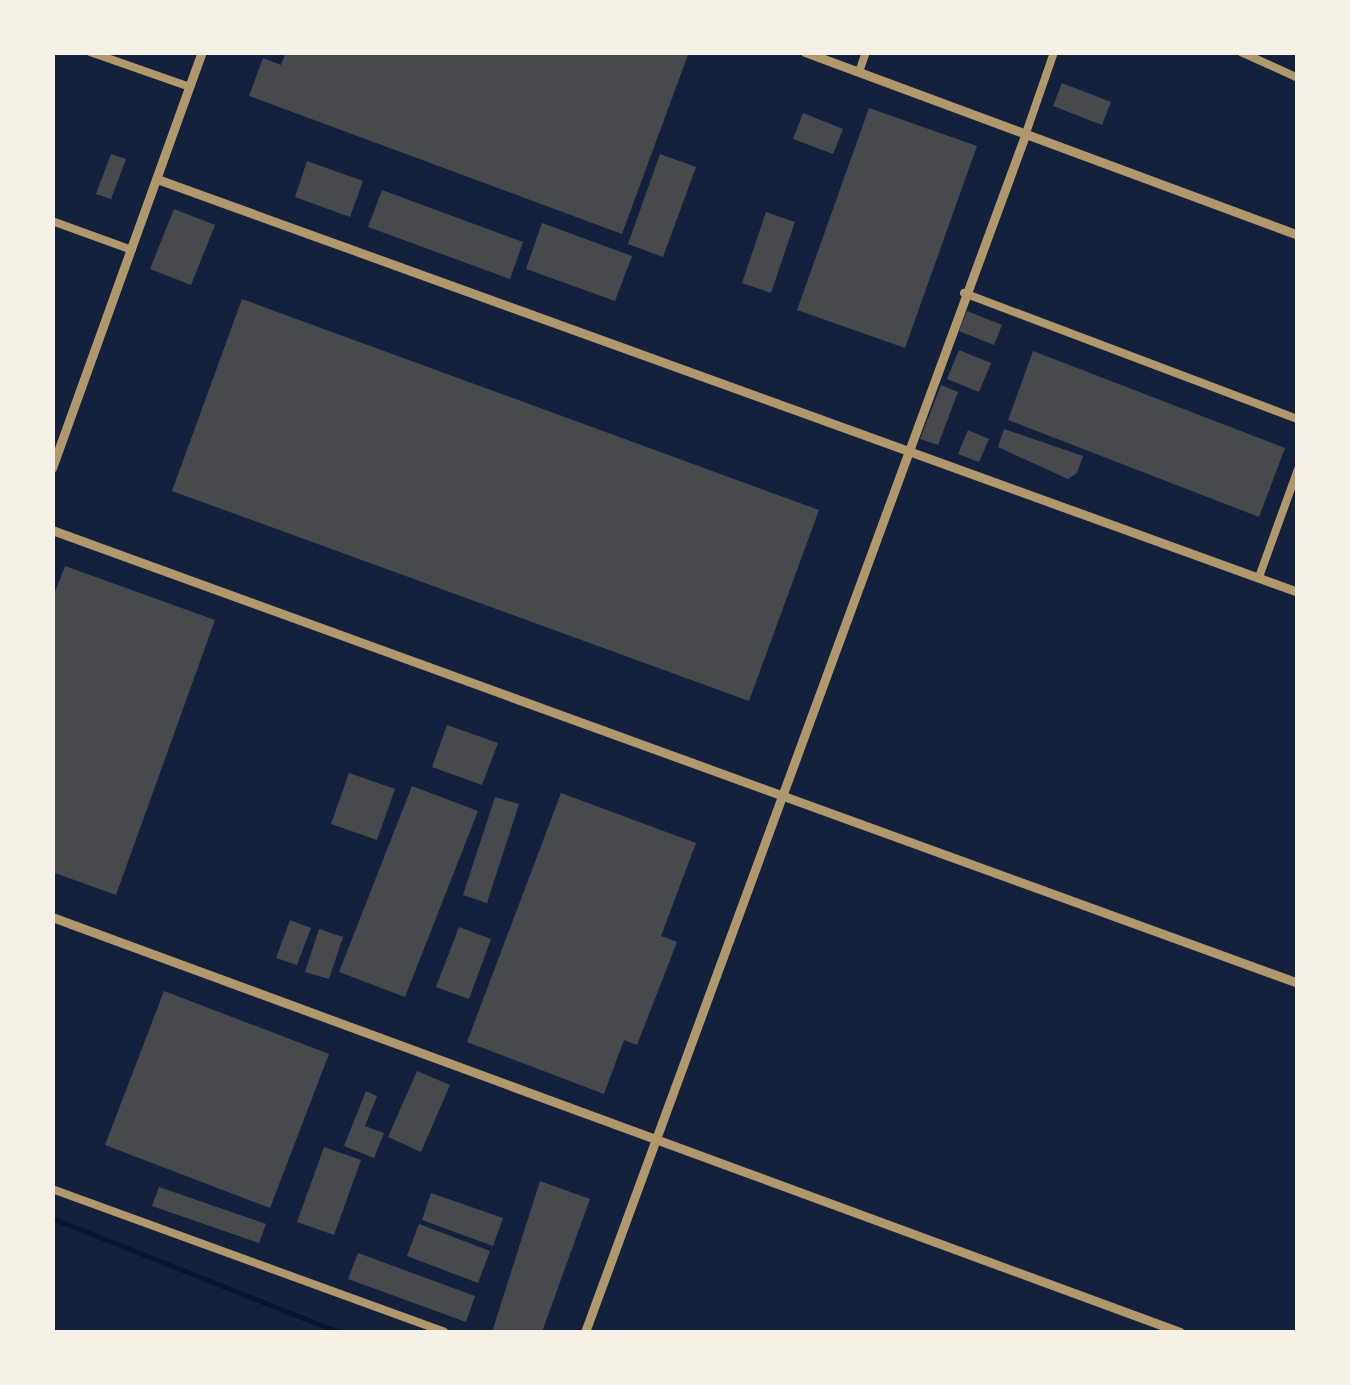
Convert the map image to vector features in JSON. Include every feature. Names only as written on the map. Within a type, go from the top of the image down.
[{"type":"street","points":[[90,52],[190,87]]},
{"type":"street","points":[[52,468],[202,52]]},
{"type":"street","points":[[806,52],[1298,235]]},
{"type":"street","points":[[859,72],[866,52]]},
{"type":"street","points":[[584,1332],[1054,52]]},
{"type":"street","points":[[1241,52],[1298,78]]},
{"type":"street","points":[[157,179],[905,454],[1298,592]]},
{"type":"street","points":[[52,220],[132,250]]},
{"type":"street","points":[[964,293],[1298,418]]},
{"type":"street","points":[[1259,577],[1298,469]]},
{"type":"street","points":[[52,530],[1298,983]]},
{"type":"street","points":[[52,917],[1180,1332]]},
{"type":"street","points":[[52,1189],[444,1332]]},
{"type":"building","points":[[286,52],[689,52],[622,234],[249,96],[263,58],[281,65]]},
{"type":"building","points":[[1062,83],[1111,102],[1102,125],[1053,106]]},
{"type":"building","points":[[869,108],[977,146],[905,348],[797,310]]},
{"type":"building","points":[[803,113],[843,129],[833,154],[793,139]]},
{"type":"building","points":[[111,154],[126,159],[111,199],[96,194]]},
{"type":"building","points":[[660,154],[696,167],[663,257],[628,244]]},
{"type":"building","points":[[307,161],[363,181],[350,217],[295,197]]},
{"type":"building","points":[[382,190],[523,242],[510,279],[368,227]]},
{"type":"building","points":[[174,209],[215,225],[191,285],[150,269]]},
{"type":"building","points":[[766,212],[795,222],[771,293],[742,283]]},
{"type":"building","points":[[542,223],[632,256],[615,301],[526,269]]},
{"type":"building","points":[[242,299],[819,510],[749,701],[172,491]]},
{"type":"building","points":[[967,311],[1002,325],[994,345],[959,331]]},
{"type":"building","points":[[959,350],[991,363],[979,392],[947,379]]},
{"type":"building","points":[[1033,351],[1285,448],[1259,517],[1008,420]]},
{"type":"building","points":[[941,385],[958,392],[938,445],[920,439]]},
{"type":"building","points":[[1004,429],[1083,456],[1077,473],[1068,479],[998,447]]},
{"type":"building","points":[[968,430],[989,439],[979,462],[958,454]]},
{"type":"building","points":[[65,566],[215,620],[116,895],[52,872],[52,600]]},
{"type":"building","points":[[447,725],[498,743],[482,785],[432,767]]},
{"type":"building","points":[[349,773],[395,789],[377,840],[331,824]]},
{"type":"building","points":[[412,786],[478,811],[405,997],[339,972]]},
{"type":"building","points":[[561,793],[696,843],[661,936],[677,942],[637,1045],[624,1040],[604,1094],[467,1042]]},
{"type":"building","points":[[495,797],[519,804],[487,903],[463,895]]},
{"type":"building","points":[[290,920],[311,928],[297,965],[276,958]]},
{"type":"building","points":[[459,927],[491,939],[469,999],[436,987]]},
{"type":"building","points":[[319,929],[343,937],[329,979],[305,972]]},
{"type":"building","points":[[164,991],[329,1054],[270,1208],[105,1145]]},
{"type":"building","points":[[417,1071],[450,1085],[421,1152],[388,1137]]},
{"type":"building","points":[[366,1091],[377,1096],[365,1126],[384,1133],[374,1158],[344,1146]]},
{"type":"building","points":[[324,1147],[361,1160],[334,1235],[297,1222]]},
{"type":"building","points":[[540,1181],[590,1199],[542,1332],[492,1332]]},
{"type":"building","points":[[159,1187],[266,1224],[259,1243],[152,1206]]},
{"type":"building","points":[[431,1193],[503,1218],[493,1246],[422,1220]]},
{"type":"building","points":[[419,1224],[490,1251],[478,1283],[407,1256]]},
{"type":"building","points":[[358,1253],[475,1296],[466,1322],[348,1279]]},
{"type":"waterway","points":[[52,1218],[338,1332]]}]
